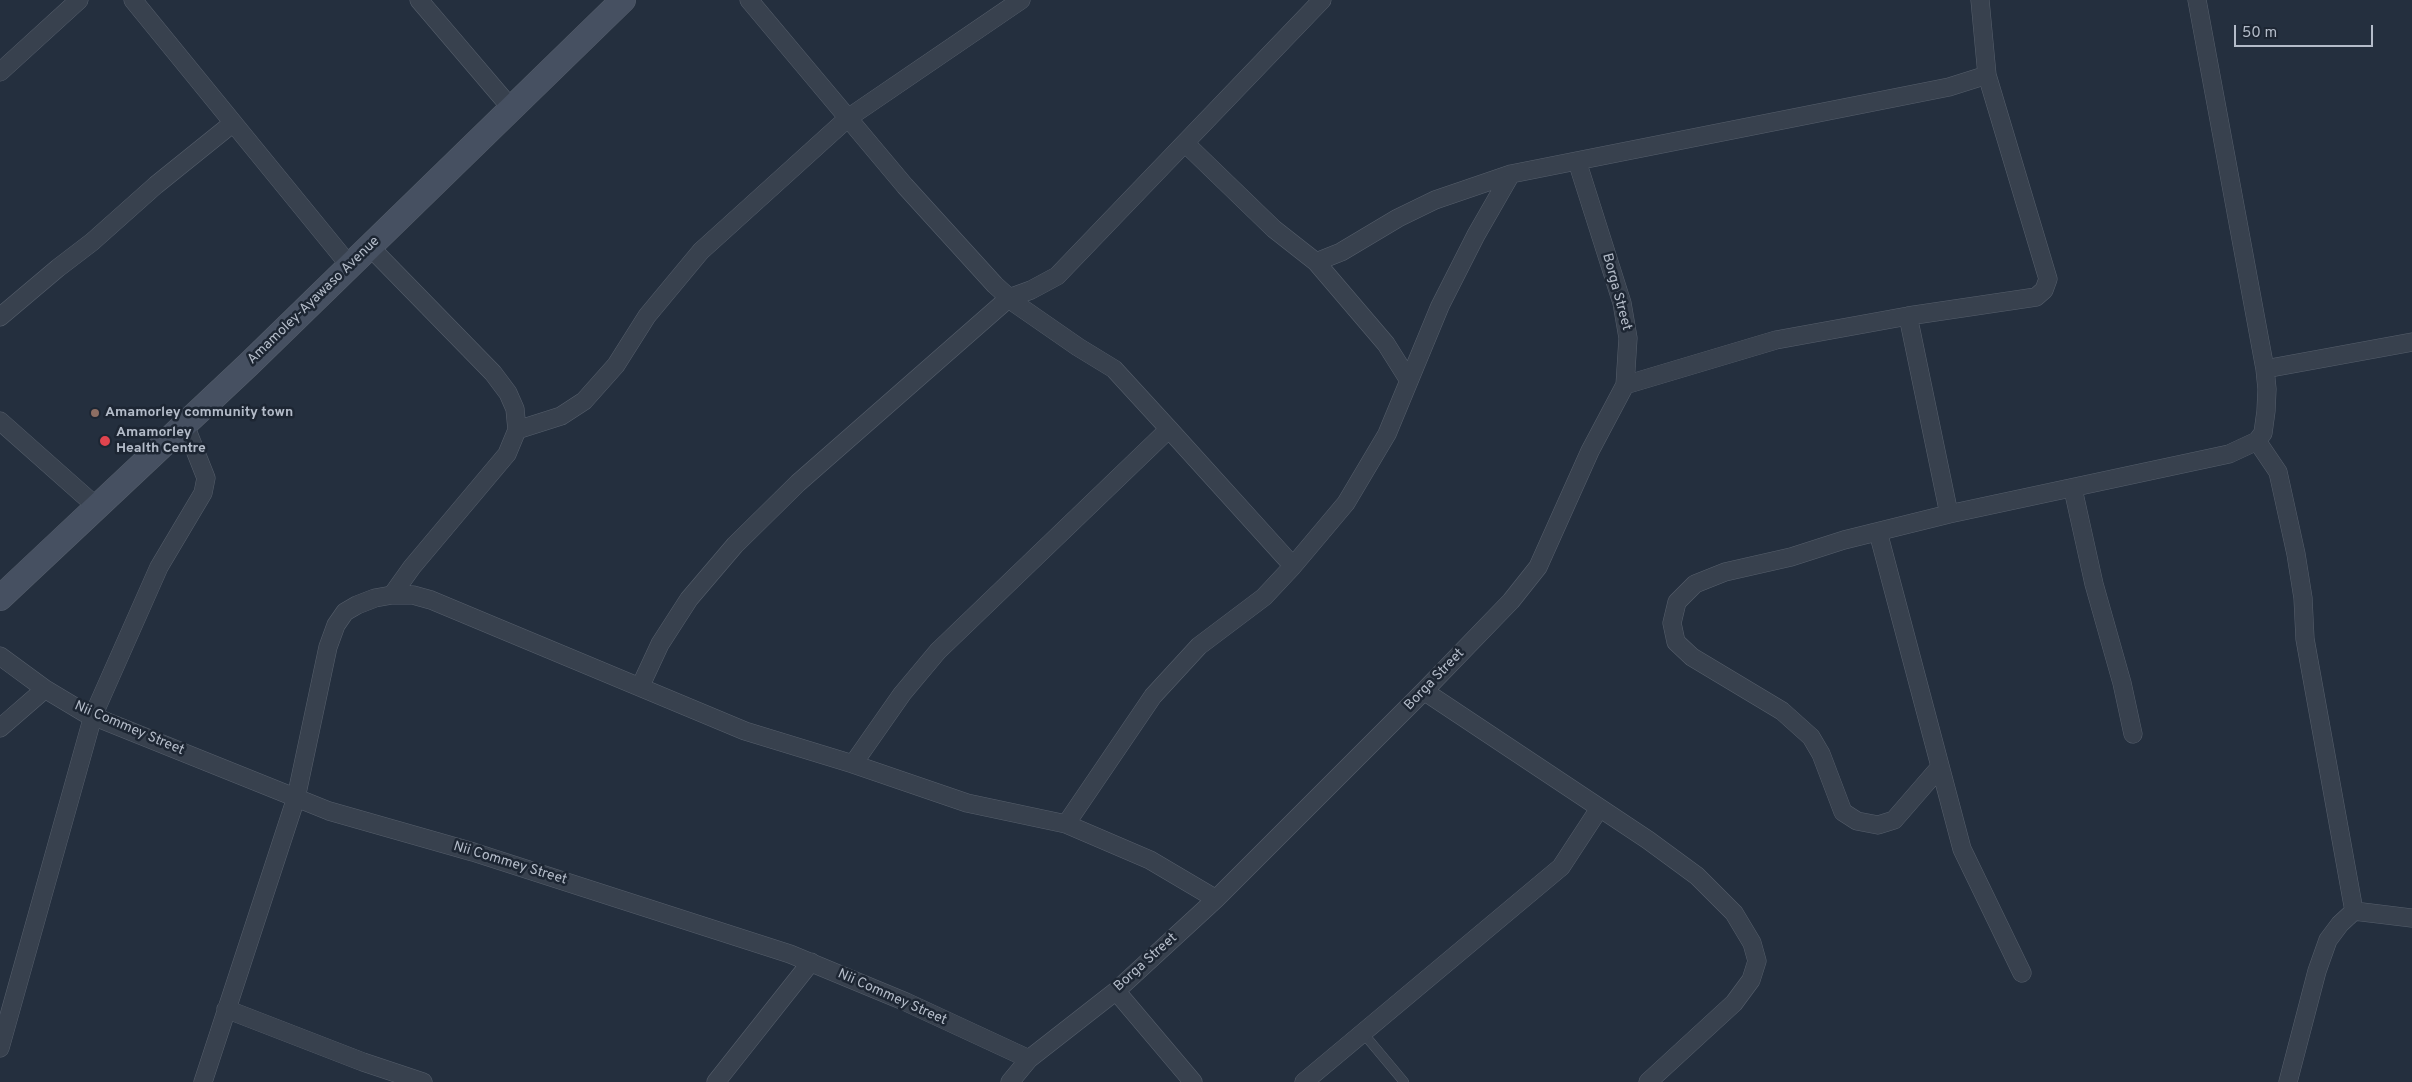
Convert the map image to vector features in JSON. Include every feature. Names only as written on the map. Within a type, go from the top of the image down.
[{"type":"street","points":[[0,72],[79,0]]},
{"type":"street","points":[[133,0],[350,266]]},
{"type":"street","points":[[418,0],[511,108]]},
{"type":"street","name":"Amamoley-Ayawaso Avenue","points":[[0,598],[98,508],[350,266],[622,0]]},
{"type":"street","points":[[749,0],[905,186],[995,285],[1009,298],[1078,347],[1114,368],[1293,566]]},
{"type":"street","points":[[517,430],[561,416],[584,401],[616,365],[646,316],[701,251],[848,118],[1021,0]]},
{"type":"street","points":[[640,686],[660,644],[689,599],[735,545],[798,482],[1009,298],[1031,290],[1057,276],[1322,0]]},
{"type":"street","points":[[1625,385],[1776,340],[1908,316],[2036,297],[2044,290],[2048,279],[1987,75],[1980,0]]},
{"type":"street","points":[[1940,767],[1894,820],[1878,825],[1857,821],[1843,812],[1820,754],[1811,737],[1782,711],[1692,657],[1676,642],[1672,622],[1677,602],[1695,584],[1725,572],[1791,557],[1949,514],[2229,454],[2258,441],[2263,433],[2266,411],[2267,389],[2265,369],[2197,0]]},
{"type":"street","points":[[1316,262],[1341,252],[1398,218],[1435,200],[1511,174],[1949,87],[1987,75]]},
{"type":"street","points":[[0,317],[92,242],[156,185],[233,123]]},
{"type":"street","points":[[1185,142],[1274,228],[1316,262],[1386,344],[1408,379]]},
{"type":"street","name":"Borga Street","points":[[1010,1082],[1029,1059],[1116,991],[1216,899],[1424,691],[1511,601],[1538,567],[1590,451],[1625,385],[1628,338],[1622,303],[1577,161]]},
{"type":"street","points":[[1066,824],[1153,696],[1199,646],[1264,597],[1346,504],[1387,434],[1408,379],[1449,288],[1511,174]]},
{"type":"street","points":[[370,246],[493,373],[508,393],[515,409],[517,430],[507,454],[412,567],[392,595]]},
{"type":"street","points":[[1908,316],[1949,514]]},
{"type":"street","points":[[2265,369],[2412,342]]},
{"type":"street","points":[[0,421],[98,508]]},
{"type":"street","points":[[0,1048],[93,716],[159,567],[203,493],[206,478],[184,425]]},
{"type":"street","points":[[853,764],[902,694],[938,651],[1170,429]]},
{"type":"street","points":[[2258,441],[2278,472],[2296,554],[2303,598],[2305,639],[2354,911]]},
{"type":"street","points":[[2072,489],[2094,584],[2122,684],[2133,734]]},
{"type":"street","points":[[1878,532],[1962,849],[2022,973]]},
{"type":"street","points":[[203,1082],[296,798],[328,647],[336,625],[345,612],[357,604],[375,598],[392,595],[413,595],[455,608],[745,731],[853,764],[967,803],[1066,824],[1150,860],[1216,899]]},
{"type":"street","name":"Nii Commey Street","points":[[0,656],[45,689],[93,716],[296,798],[330,811],[474,852],[635,903],[811,962],[906,1002],[1029,1059]]},
{"type":"street","points":[[0,728],[45,689]]},
{"type":"street","points":[[1424,691],[1648,840],[1697,876],[1734,913],[1752,943],[1757,961],[1751,980],[1734,1003],[1648,1082]]},
{"type":"street","points":[[1304,1082],[1561,867],[1599,809]]},
{"type":"street","points":[[2288,1082],[2317,971],[2328,940],[2340,924],[2354,911],[2412,918]]},
{"type":"street","points":[[716,1082],[811,962]]},
{"type":"street","points":[[1116,991],[1193,1082]]},
{"type":"street","points":[[226,1009],[363,1062],[423,1082]]},
{"type":"lane","points":[[1363,1033],[1404,1082]]},
{"type":"place","name":"Amamorley community town","points":[[95,413]]},
{"type":"place","name":"Amamorley Health Centre","points":[[105,441]]}]
